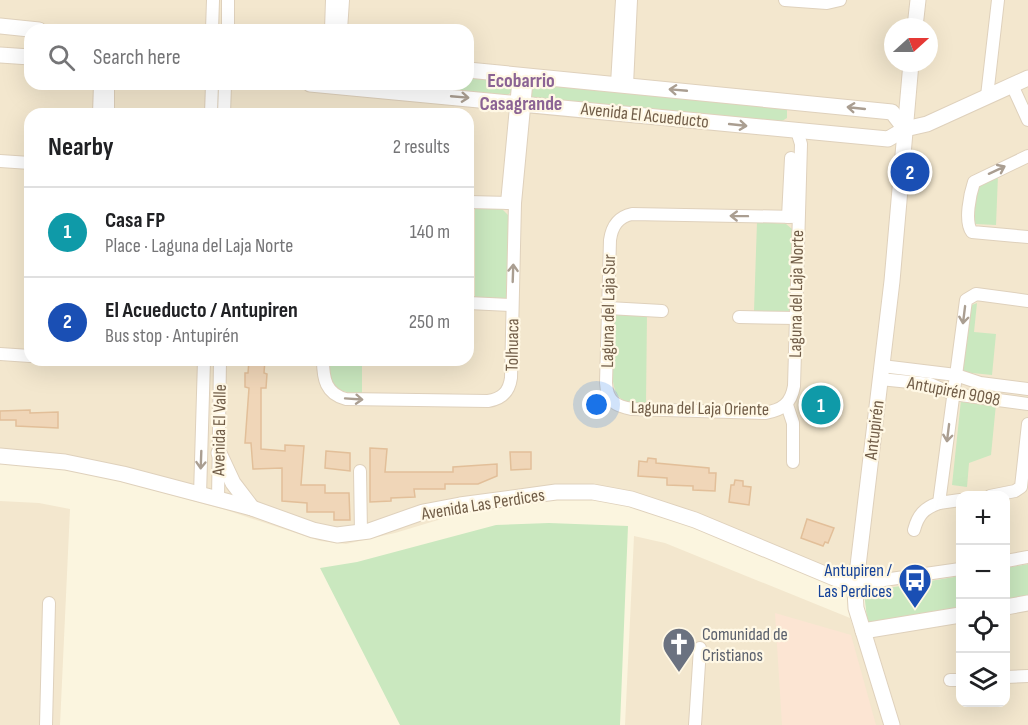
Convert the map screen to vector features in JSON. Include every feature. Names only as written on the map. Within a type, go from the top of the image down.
[{"type":"street","points":[[212,24],[213,0]]},
{"type":"street","points":[[228,0],[228,24]]},
{"type":"street","points":[[331,24],[332,0]]},
{"type":"street","points":[[341,24],[343,0]]},
{"type":"street","points":[[622,0],[622,85]]},
{"type":"street","points":[[622,85],[631,0]]},
{"type":"street","points":[[786,0],[820,3],[840,0]]},
{"type":"street","points":[[916,18],[918,0]]},
{"type":"street","points":[[987,96],[998,0]]},
{"type":"street","points":[[0,26],[24,28]]},
{"type":"street","points":[[0,54],[24,56]]},
{"type":"street","name":"Avenida El Acueducto","points":[[474,71],[892,111],[904,129]]},
{"type":"street","name":"Antupirén","points":[[892,725],[856,608],[856,584],[881,372],[910,72]]},
{"type":"street","name":"Tolhuaca","points":[[323,366],[324,379],[329,389],[336,396],[346,399],[493,400],[502,396],[511,382],[511,203],[523,75]]},
{"type":"street","name":"Avenida El Acueducto","points":[[386,90],[888,139],[904,129],[927,124],[1028,78]]},
{"type":"street","points":[[1012,85],[1028,120]]},
{"type":"street","points":[[99,90],[99,108]]},
{"type":"street","points":[[108,90],[108,108]]},
{"type":"street","points":[[211,108],[212,90]]},
{"type":"street","points":[[224,108],[225,90]]},
{"type":"street","points":[[797,131],[799,102]]},
{"type":"street","name":"Laguna del Laja Norte","points":[[787,405],[794,386],[796,318],[793,217],[801,144],[797,131]]},
{"type":"street","points":[[1028,156],[974,182],[969,228],[972,232],[1028,237]]},
{"type":"street","points":[[0,161],[24,163]]},
{"type":"street","points":[[474,202],[511,203]]},
{"type":"street","name":"Laguna del Laja Sur","points":[[613,403],[608,395],[606,383],[609,240],[613,226],[620,219],[632,214],[793,217]]},
{"type":"street","name":"Antupirén 9098","points":[[956,375],[968,298],[976,294],[1028,301]]},
{"type":"street","points":[[474,303],[512,305]]},
{"type":"street","points":[[608,308],[662,311]]},
{"type":"street","points":[[739,317],[796,318]]},
{"type":"street","points":[[0,354],[24,356]]},
{"type":"street","name":"Avenida El Valle","points":[[200,495],[204,366]]},
{"type":"street","name":"Avenida El Valle","points":[[218,500],[220,366]]},
{"type":"street","name":"Antupirén 9098","points":[[881,372],[956,375],[980,383],[1028,389]]},
{"type":"street","name":"Antupirén 9098","points":[[881,372],[930,384],[953,394],[1028,404]]},
{"type":"street","points":[[939,503],[956,375]]},
{"type":"street","name":"Laguna del Laja Oriente","points":[[613,403],[632,409],[765,413],[787,405]]},
{"type":"street","points":[[787,405],[794,423],[793,462]]},
{"type":"street","points":[[1010,492],[1016,491],[1022,485],[1028,424]]},
{"type":"street","points":[[219,453],[232,483],[252,508]]},
{"type":"street","name":"Avenida Las Perdices","points":[[0,456],[82,465],[252,508],[322,532],[343,535],[361,532],[438,508],[556,492],[593,492],[631,499],[695,520],[839,580],[856,584],[956,570]]},
{"type":"street","points":[[360,471],[361,532]]},
{"type":"street","points":[[914,530],[917,518],[927,507],[956,501]]},
{"type":"street","points":[[1010,560],[1028,557]]},
{"type":"street","points":[[46,725],[49,603]]},
{"type":"street","points":[[1010,606],[1028,603]]},
{"type":"street","points":[[863,631],[956,616]]},
{"type":"street","points":[[695,725],[700,648]]},
{"type":"street","points":[[1010,677],[1028,676]]},
{"type":"shaded area","points":[[0,0],[1028,0],[1028,564],[1010,567],[1010,491],[956,491],[956,577],[864,592],[839,588],[662,512],[594,496],[501,501],[395,533],[346,544],[320,541],[226,510],[93,474],[0,461]]},
{"type":"shaded area","points":[[0,501],[39,503],[70,509],[60,725],[0,725]]},
{"type":"shaded area","points":[[634,536],[665,543],[850,618],[854,630],[956,613],[956,707],[1010,707],[1010,603],[1028,601],[1028,725],[625,725]]},
{"type":"shaded area","points":[[775,613],[851,635],[876,725],[782,725]]},
{"type":"green space","points":[[474,77],[509,80],[512,83],[512,92],[507,95],[451,90],[474,90]]},
{"type":"green space","points":[[535,82],[787,109],[787,118],[782,121],[534,99],[531,96],[530,85]]},
{"type":"green space","points":[[998,175],[996,225],[975,224],[971,215],[978,186]]},
{"type":"green space","points":[[475,206],[501,208],[509,216],[506,299],[475,301]]},
{"type":"green space","points":[[757,222],[786,224],[792,229],[789,314],[756,313],[754,311]]},
{"type":"green space","points":[[977,303],[974,332],[996,334],[992,375],[962,372],[967,307]]},
{"type":"green space","points":[[614,313],[647,314],[646,403],[625,401],[615,391],[612,370]]},
{"type":"green space","points":[[329,366],[362,366],[362,395],[337,390],[329,378]]},
{"type":"green space","points":[[961,400],[996,404],[991,455],[969,463],[967,487],[952,485]]},
{"type":"green space","points":[[549,523],[628,526],[620,725],[400,725],[320,568],[357,562],[496,525]]},
{"type":"green space","points":[[1028,564],[1028,597],[1010,601],[1010,567]]},
{"type":"green space","points":[[956,577],[956,611],[868,628],[864,592]]},
{"type":"building","points":[[249,366],[265,366],[264,373],[267,374],[266,388],[261,388],[261,449],[285,451],[285,445],[304,446],[301,485],[325,485],[325,493],[349,493],[350,520],[334,520],[334,512],[307,512],[307,503],[282,501],[282,468],[253,469],[251,443],[245,443],[249,388],[245,387],[245,373],[248,373]]},
{"type":"building","points":[[815,400],[826,400],[828,420],[812,420]]},
{"type":"building","points":[[30,410],[30,413],[58,412],[58,428],[16,426],[16,420],[0,420],[0,411]]},
{"type":"building","points":[[370,448],[387,449],[385,472],[453,472],[453,467],[497,464],[497,476],[478,484],[445,484],[445,489],[414,489],[415,497],[370,502]]},
{"type":"building","points":[[326,451],[350,453],[350,471],[325,468]]},
{"type":"building","points":[[510,452],[531,452],[531,469],[511,470]]},
{"type":"building","points":[[648,458],[656,459],[656,463],[709,468],[709,473],[716,473],[715,491],[693,490],[693,486],[667,485],[667,478],[638,476],[639,461],[647,462]]},
{"type":"building","points":[[735,480],[743,481],[743,486],[751,487],[749,505],[729,502],[731,485],[734,485]]},
{"type":"building","points":[[807,519],[834,528],[828,543],[825,542],[823,546],[801,538]]},
{"type":"place","name":"El Acueducto / Antupiren","points":[[910,172]]},
{"type":"place","name":"Casa FP","points":[[821,405]]},
{"type":"place","name":"Antupiren / Las Perdices","points":[[915,609]]},
{"type":"place","name":"Comunidad de Cristianos","points":[[679,673]]},
{"type":"district","name":"Ecobarrio Casagrande","points":[[521,92]]}]
